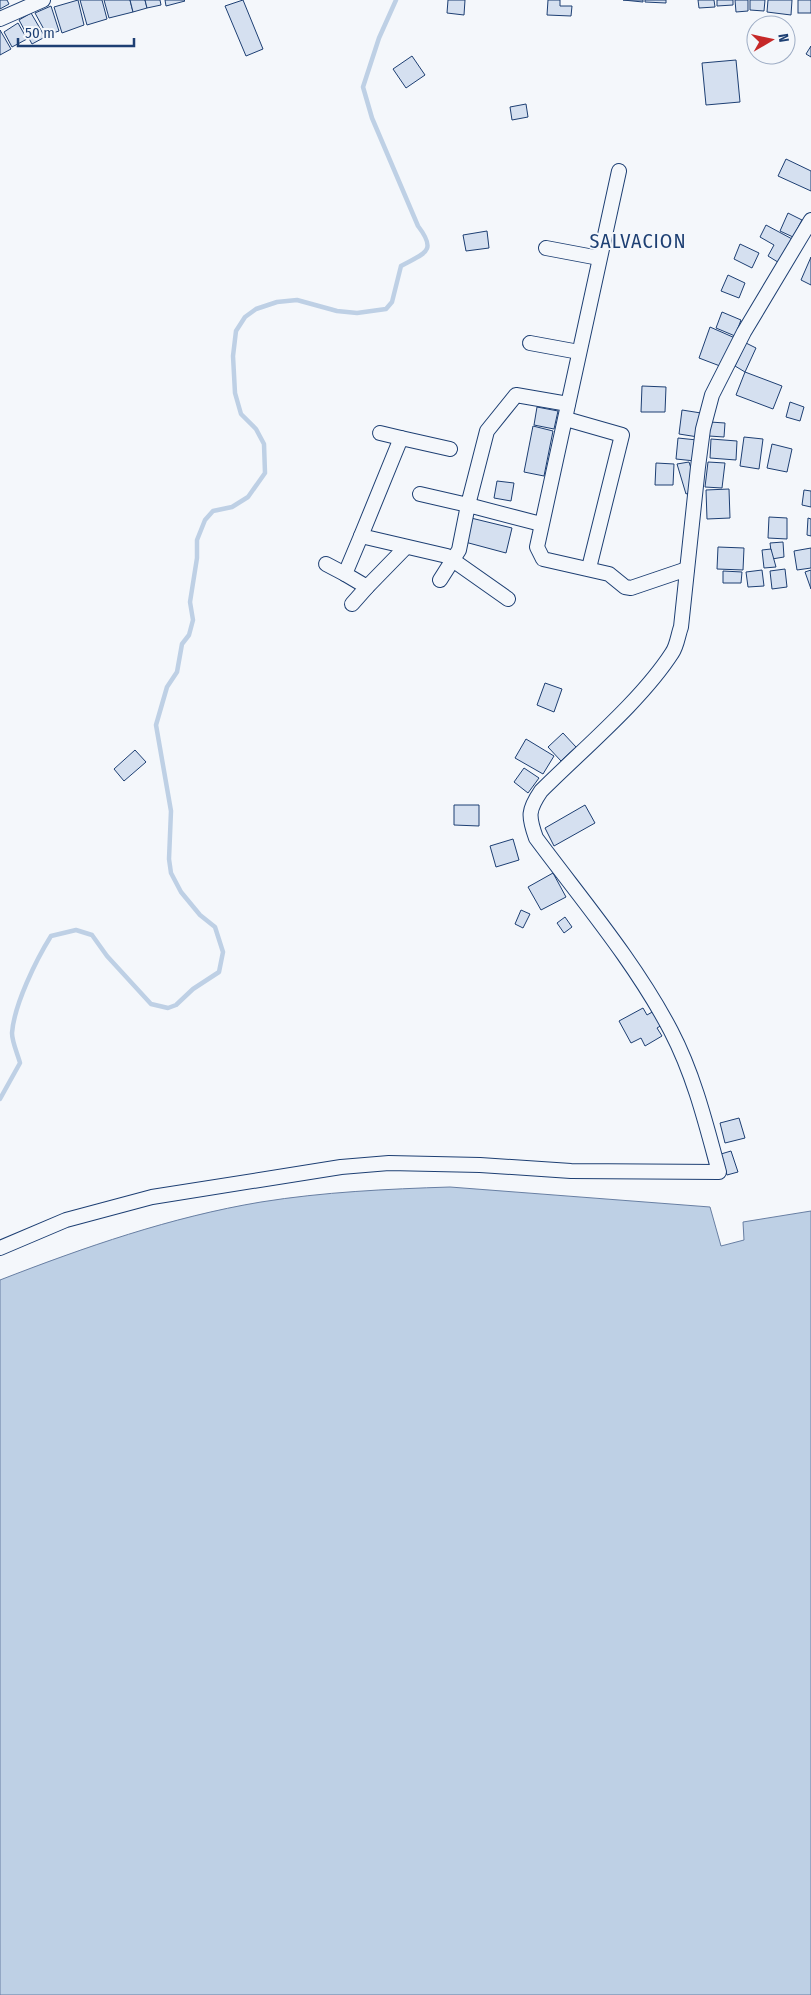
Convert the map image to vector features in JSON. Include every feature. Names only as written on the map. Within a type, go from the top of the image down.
[{"type":"street","points":[[0,19],[43,0]]},
{"type":"street","points":[[619,171],[537,547],[543,558],[608,574],[625,587],[631,588],[687,569]]},
{"type":"street","points":[[0,1248],[66,1220],[152,1197],[341,1167],[389,1163],[480,1165],[571,1171],[719,1172],[688,1068],[672,1032],[653,999],[616,945],[536,838],[529,821],[531,805],[541,791],[622,711],[657,673],[674,651],[681,628],[703,429],[712,395],[744,332],[811,220]]},
{"type":"street","points":[[546,248],[599,258]]},
{"type":"street","points":[[530,343],[579,352]]},
{"type":"street","points":[[440,580],[459,550],[468,505],[487,431],[516,394],[568,404]]},
{"type":"street","points":[[566,419],[622,434],[589,568]]},
{"type":"street","points":[[380,433],[450,449]]},
{"type":"street","points":[[345,574],[401,438]]},
{"type":"street","points":[[420,494],[541,524]]},
{"type":"street","points":[[361,536],[447,556],[508,599]]},
{"type":"street","points":[[352,604],[406,547]]},
{"type":"street","points":[[326,564],[367,587]]},
{"type":"water","points":[[450,1187],[710,1207],[721,1246],[744,1240],[743,1222],[811,1211],[811,1995],[0,1995],[0,1280],[129,1234],[227,1208],[331,1193]]},
{"type":"building","points":[[0,0],[7,0],[9,4],[0,9]]},
{"type":"building","points":[[78,0],[84,25],[62,33],[54,7]]},
{"type":"building","points":[[80,0],[102,0],[107,19],[87,25]]},
{"type":"building","points":[[104,0],[130,0],[133,12],[109,18]]},
{"type":"building","points":[[130,0],[145,0],[147,8],[133,12]]},
{"type":"building","points":[[145,0],[160,0],[161,5],[147,8]]},
{"type":"building","points":[[165,0],[184,0],[185,1],[166,6]]},
{"type":"building","points":[[243,0],[263,49],[246,56],[225,6]]},
{"type":"building","points":[[448,0],[465,0],[464,15],[447,13]]},
{"type":"building","points":[[548,0],[560,0],[560,6],[572,6],[571,16],[547,15]]},
{"type":"building","points":[[623,0],[643,0],[643,2]]},
{"type":"building","points":[[645,0],[666,0],[666,3],[645,2]]},
{"type":"building","points":[[698,0],[714,0],[715,7],[699,8]]},
{"type":"building","points":[[717,0],[733,0],[733,5],[717,6]]},
{"type":"building","points":[[735,0],[748,0],[748,11],[736,12]]},
{"type":"building","points":[[750,0],[765,0],[764,11],[750,10]]},
{"type":"building","points":[[768,0],[792,0],[791,15],[767,12]]},
{"type":"building","points":[[798,0],[811,0],[811,13],[798,13]]},
{"type":"building","points":[[51,6],[59,31],[47,35],[35,13]]},
{"type":"building","points":[[31,13],[45,37],[32,44],[19,20]]},
{"type":"building","points":[[18,23],[27,39],[12,47],[4,32]]},
{"type":"building","points":[[0,30],[11,49],[0,55]]},
{"type":"building","points":[[811,46],[811,57],[806,54]]},
{"type":"building","points":[[412,56],[425,75],[406,88],[393,69]]},
{"type":"building","points":[[736,60],[740,102],[706,105],[702,63]]},
{"type":"building","points":[[526,104],[528,117],[512,120],[510,107]]},
{"type":"building","points":[[786,159],[811,171],[811,191],[778,176]]},
{"type":"building","points":[[788,213],[802,220],[793,237],[780,231]]},
{"type":"building","points":[[766,225],[794,240],[781,264],[768,256],[774,245],[760,237]]},
{"type":"building","points":[[487,231],[489,248],[466,251],[463,235]]},
{"type":"building","points":[[740,244],[759,253],[752,268],[734,259]]},
{"type":"building","points":[[811,257],[811,285],[801,280]]},
{"type":"building","points":[[728,275],[745,283],[739,298],[721,291]]},
{"type":"building","points":[[722,312],[741,320],[735,336],[716,328]]},
{"type":"building","points":[[710,327],[735,338],[720,366],[699,358]]},
{"type":"building","points":[[746,343],[756,348],[745,372],[735,366]]},
{"type":"building","points":[[745,372],[782,386],[773,409],[736,395]]},
{"type":"building","points":[[642,386],[666,387],[665,412],[641,412]]},
{"type":"building","points":[[790,402],[804,407],[800,421],[786,417]]},
{"type":"building","points":[[537,407],[558,411],[554,429],[534,425]]},
{"type":"building","points":[[682,410],[701,413],[698,437],[679,434]]},
{"type":"building","points":[[710,422],[725,423],[724,437],[709,436]]},
{"type":"building","points":[[533,426],[553,431],[544,476],[524,472]]},
{"type":"building","points":[[744,437],[763,439],[759,469],[740,466]]},
{"type":"building","points":[[678,438],[697,440],[695,461],[676,459]]},
{"type":"building","points":[[711,439],[737,441],[736,460],[710,458]]},
{"type":"building","points":[[772,444],[792,449],[787,472],[767,468]]},
{"type":"building","points":[[689,462],[694,478],[693,491],[686,494],[677,464]]},
{"type":"building","points":[[708,462],[725,463],[722,488],[705,487]]},
{"type":"building","points":[[656,463],[674,464],[673,485],[655,485]]},
{"type":"building","points":[[497,481],[514,483],[511,501],[494,498]]},
{"type":"building","points":[[729,489],[730,518],[707,519],[706,490]]},
{"type":"building","points":[[804,490],[811,491],[811,507],[802,505]]},
{"type":"building","points":[[769,517],[787,518],[787,539],[768,538]]},
{"type":"building","points":[[471,518],[512,528],[506,553],[465,542]]},
{"type":"building","points":[[808,518],[811,519],[811,536],[807,535]]},
{"type":"building","points":[[783,542],[784,557],[772,559],[770,543]]},
{"type":"building","points":[[718,547],[744,548],[743,570],[717,569]]},
{"type":"building","points":[[811,548],[811,568],[797,570],[794,551]]},
{"type":"building","points":[[771,549],[776,567],[764,568],[762,550]]},
{"type":"building","points":[[785,569],[787,587],[772,589],[770,571]]},
{"type":"building","points":[[762,570],[764,586],[748,587],[746,572]]},
{"type":"building","points":[[811,570],[811,589],[805,572]]},
{"type":"building","points":[[723,571],[742,572],[741,583],[723,583]]},
{"type":"building","points":[[545,683],[562,689],[554,712],[537,705]]},
{"type":"building","points":[[563,733],[576,747],[561,761],[548,747]]},
{"type":"building","points":[[526,739],[554,756],[543,774],[515,758]]},
{"type":"building","points":[[135,750],[146,762],[124,781],[114,769]]},
{"type":"building","points":[[524,768],[539,778],[528,793],[514,782]]},
{"type":"building","points":[[454,805],[479,805],[479,826],[454,825]]},
{"type":"building","points":[[585,805],[595,823],[554,846],[545,828]]},
{"type":"building","points":[[513,839],[519,860],[496,867],[490,846]]},
{"type":"building","points":[[553,873],[566,897],[541,910],[528,887]]},
{"type":"building","points":[[521,910],[530,914],[523,928],[515,924]]},
{"type":"building","points":[[565,917],[572,927],[564,933],[557,923]]},
{"type":"building","points":[[643,1008],[647,1015],[654,1011],[662,1025],[657,1028],[662,1036],[645,1046],[641,1038],[631,1043],[619,1021]]},
{"type":"building","points":[[739,1118],[745,1138],[725,1143],[720,1123]]},
{"type":"building","points":[[731,1151],[738,1172],[727,1175],[721,1154]]},
{"type":"waterway","points":[[0,1099],[20,1063],[12,1033],[21,996],[51,936],[76,930],[92,935],[107,956],[151,1004],[168,1008],[176,1005],[193,989],[219,972],[223,952],[215,927],[200,915],[181,892],[171,873],[169,859],[171,811],[156,725],[167,687],[177,672],[182,644],[189,635],[193,620],[190,602],[197,558],[197,540],[205,520],[213,511],[232,507],[248,497],[265,473],[264,444],[256,429],[241,414],[235,393],[233,356],[236,331],[245,317],[256,309],[277,302],[297,300],[337,311],[357,313],[386,309],[392,302],[401,266],[426,251],[427,241],[418,226],[372,118],[363,87],[379,38],[396,0]]},
{"type":"district","name":"SALVACION","points":[[638,241]]}]
